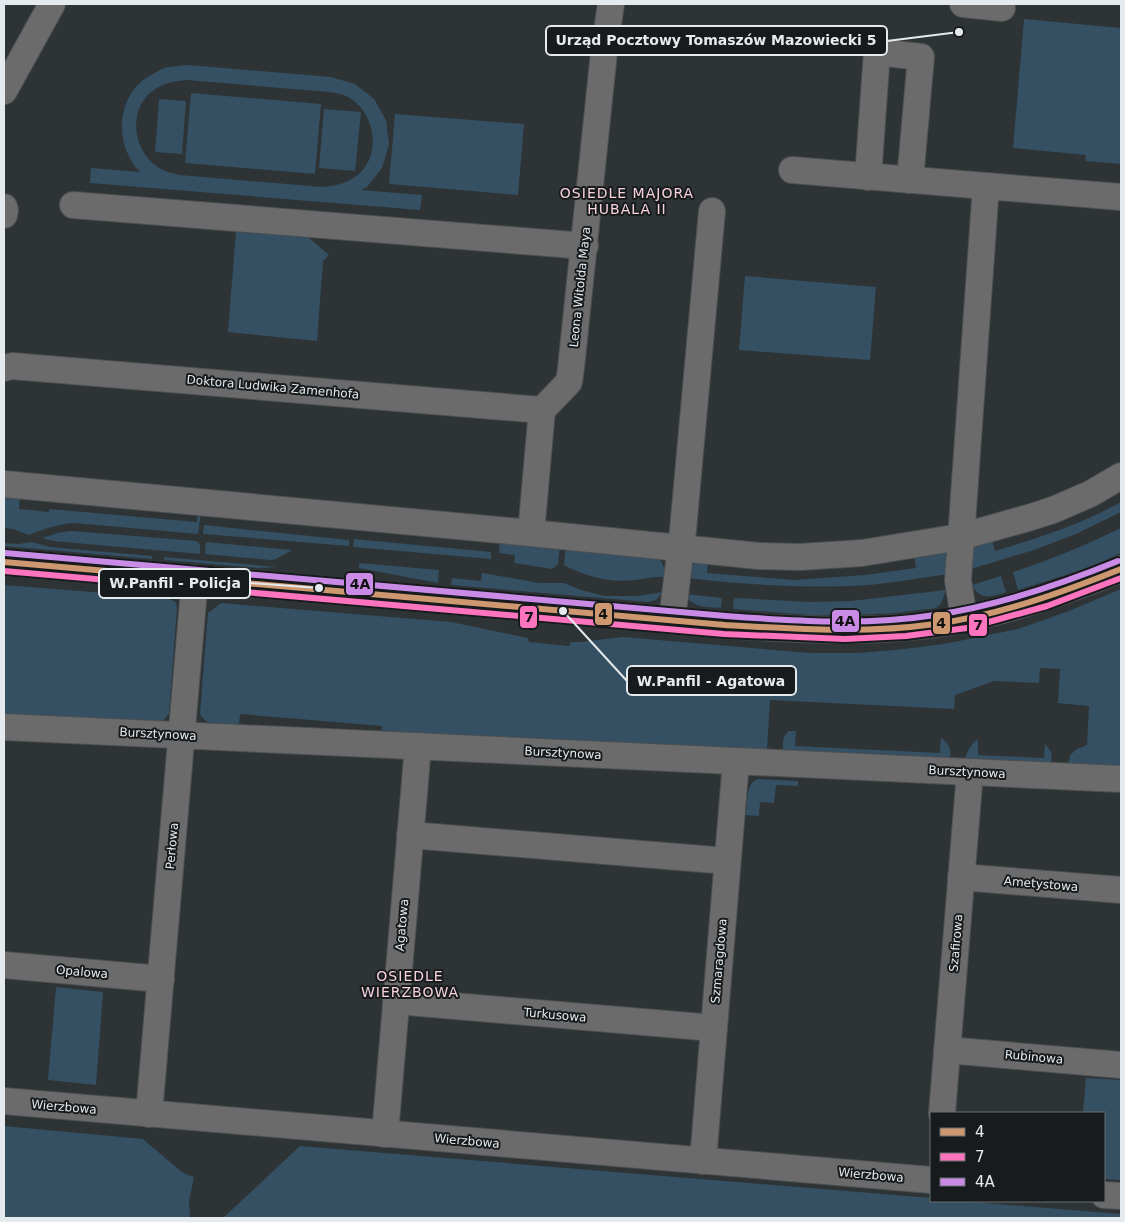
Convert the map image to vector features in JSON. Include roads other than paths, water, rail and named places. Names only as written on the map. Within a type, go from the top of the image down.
[{"type":"street","points":[[4,91],[52,4]]},
{"type":"street","name":"Leona Witolda Maya","points":[[542,410],[569,382],[585,246],[604,52],[611,4]]},
{"type":"street","points":[[963,4],[1002,8]]},
{"type":"street","points":[[868,177],[877,52],[921,57],[910,180]]},
{"type":"street","points":[[792,170],[1121,197]]},
{"type":"street","points":[[964,619],[958,580],[960,537],[986,186]]},
{"type":"street","points":[[73,205],[585,246]]},
{"type":"street","points":[[4,207],[4,215]]},
{"type":"street","points":[[672,620],[712,211]]},
{"type":"street","name":"Doktora Ludwika Zamenhofa","points":[[4,368],[22,366],[542,410]]},
{"type":"street","points":[[531,533],[542,410]]},
{"type":"street","points":[[4,484],[759,556],[826,556],[862,553],[960,537],[1053,510],[1090,494],[1121,476]]},
{"type":"street","points":[[4,562],[672,620],[810,630],[876,629],[964,619],[1070,590],[1121,569]]},
{"type":"street","name":"Perłowa","points":[[150,1114],[195,578]]},
{"type":"street","name":"Bursztynowa","points":[[4,727],[1121,779]]},
{"type":"street","name":"Agatowa","points":[[384,1134],[418,746]]},
{"type":"street","name":"Szmaragdowa","points":[[703,1161],[736,761]]},
{"type":"street","name":"Szafirowa","points":[[942,1112],[970,772]]},
{"type":"street","points":[[410,835],[727,861]]},
{"type":"street","name":"Ametystowa","points":[[961,877],[1121,890]]},
{"type":"street","name":"Opalowa","points":[[4,965],[161,979]]},
{"type":"street","name":"Turkusowa","points":[[396,1001],[714,1028]]},
{"type":"street","name":"Rubinowa","points":[[947,1050],[1121,1065]]},
{"type":"street","name":"Wierzbowa","points":[[4,1102],[930,1180]]},
{"type":"street","points":[[1105,1195],[1121,1196]]},
{"type":"place","name":"Urząd Pocztowy Tomaszów Mazowiecki 5","points":[[959,32]]},
{"type":"place","name":"W.Panfil - Policja","points":[[319,588]]},
{"type":"place","name":"W.Panfil - Agatowa","points":[[563,611]]},
{"type":"district","name":"OSIEDLE MAJORA HUBALA II","points":[[627,202]]},
{"type":"district","name":"OSIEDLE WIERZBOWA","points":[[410,984]]}]
